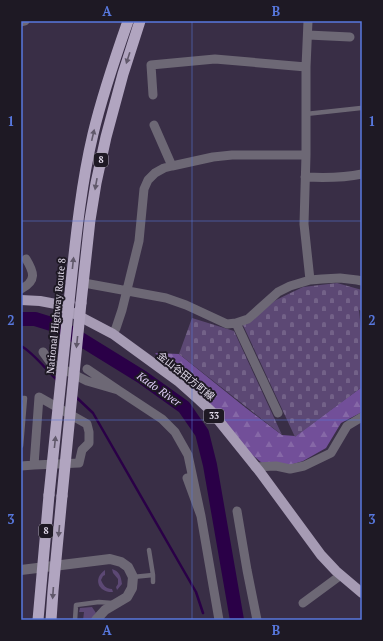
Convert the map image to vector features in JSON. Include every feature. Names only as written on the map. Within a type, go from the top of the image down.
[{"type":"highway","name":"National Highway Route 8","points":[[38,620],[49,495],[78,218],[94,134],[112,68],[128,21]]},
{"type":"highway","name":"8","points":[[51,620],[90,220],[106,136],[123,74],[140,21]]},
{"type":"main road","name":"金山谷田方町線","points":[[21,300],[56,304],[113,334],[179,382],[198,398],[211,411],[256,467],[321,555],[362,593]]},
{"type":"street","points":[[21,22],[25,21]]},
{"type":"street","points":[[308,21],[304,224],[310,280]]},
{"type":"street","points":[[308,35],[350,37]]},
{"type":"street","points":[[153,95],[151,65],[215,59],[306,67]]},
{"type":"street","points":[[154,125],[172,166]]},
{"type":"street","points":[[113,334],[122,310],[139,241],[144,189],[148,180],[154,173],[164,168],[213,157],[232,155],[306,155]]},
{"type":"street","points":[[305,177],[327,178],[362,174]]},
{"type":"street","points":[[21,289],[30,282],[33,269],[26,258]]},
{"type":"street","points":[[84,282],[166,298],[186,305],[227,324],[248,319],[278,292],[290,286],[310,280],[340,278],[362,281]]},
{"type":"street","points":[[236,323],[278,413]]},
{"type":"street","points":[[42,352],[51,363],[87,381],[118,390]]},
{"type":"street","points":[[87,370],[162,419],[175,432],[188,455],[201,516],[219,620]]},
{"type":"street","points":[[21,466],[79,463],[82,450],[89,444],[88,424],[39,397],[34,465]]},
{"type":"street","points":[[256,467],[276,466],[290,469],[309,464],[331,453],[348,426],[362,417]]},
{"type":"street","points":[[187,478],[201,516]]},
{"type":"street","points":[[237,511],[257,620]]},
{"type":"street","points":[[21,570],[110,559],[121,562],[128,567],[133,577],[132,588],[127,597],[105,610],[96,620]]},
{"type":"street","points":[[303,603],[341,575]]},
{"type":"lane","points":[[306,114],[361,108]]},
{"type":"lane","points":[[21,398],[25,398],[21,446]]},
{"type":"lane","points":[[149,550],[153,582]]},
{"type":"lane","points":[[133,577],[153,575]]},
{"type":"lane","points":[[75,620],[76,605],[99,602],[116,603]]},
{"type":"green space","points":[[337,283],[362,290],[362,311],[359,310],[362,340],[362,387],[295,437],[243,325],[276,300],[303,287]]},
{"type":"green space","points":[[192,318],[234,331],[282,435],[179,354]]},
{"type":"green space","points":[[155,353],[179,354],[282,435],[295,436],[362,387],[362,412],[341,423],[326,448],[303,461],[287,466],[262,463],[244,448],[212,406]]},
{"type":"green space","points":[[112,569],[119,574],[121,579],[122,584],[117,590],[116,587],[118,584],[118,579],[113,573]]},
{"type":"green space","points":[[105,570],[105,575],[101,580],[105,586],[112,589],[113,592],[104,590],[99,585],[99,577]]},
{"type":"green space","points":[[92,607],[96,613],[91,620],[83,620],[84,612],[79,612],[80,608]]},
{"type":"waterway","name":"Kado River","points":[[21,319],[35,319],[61,327],[142,377],[184,407],[202,433],[210,465],[237,620]]},
{"type":"waterway","points":[[21,346],[35,357],[58,381]]},
{"type":"waterway","points":[[75,396],[93,413],[196,592],[203,613]]}]
